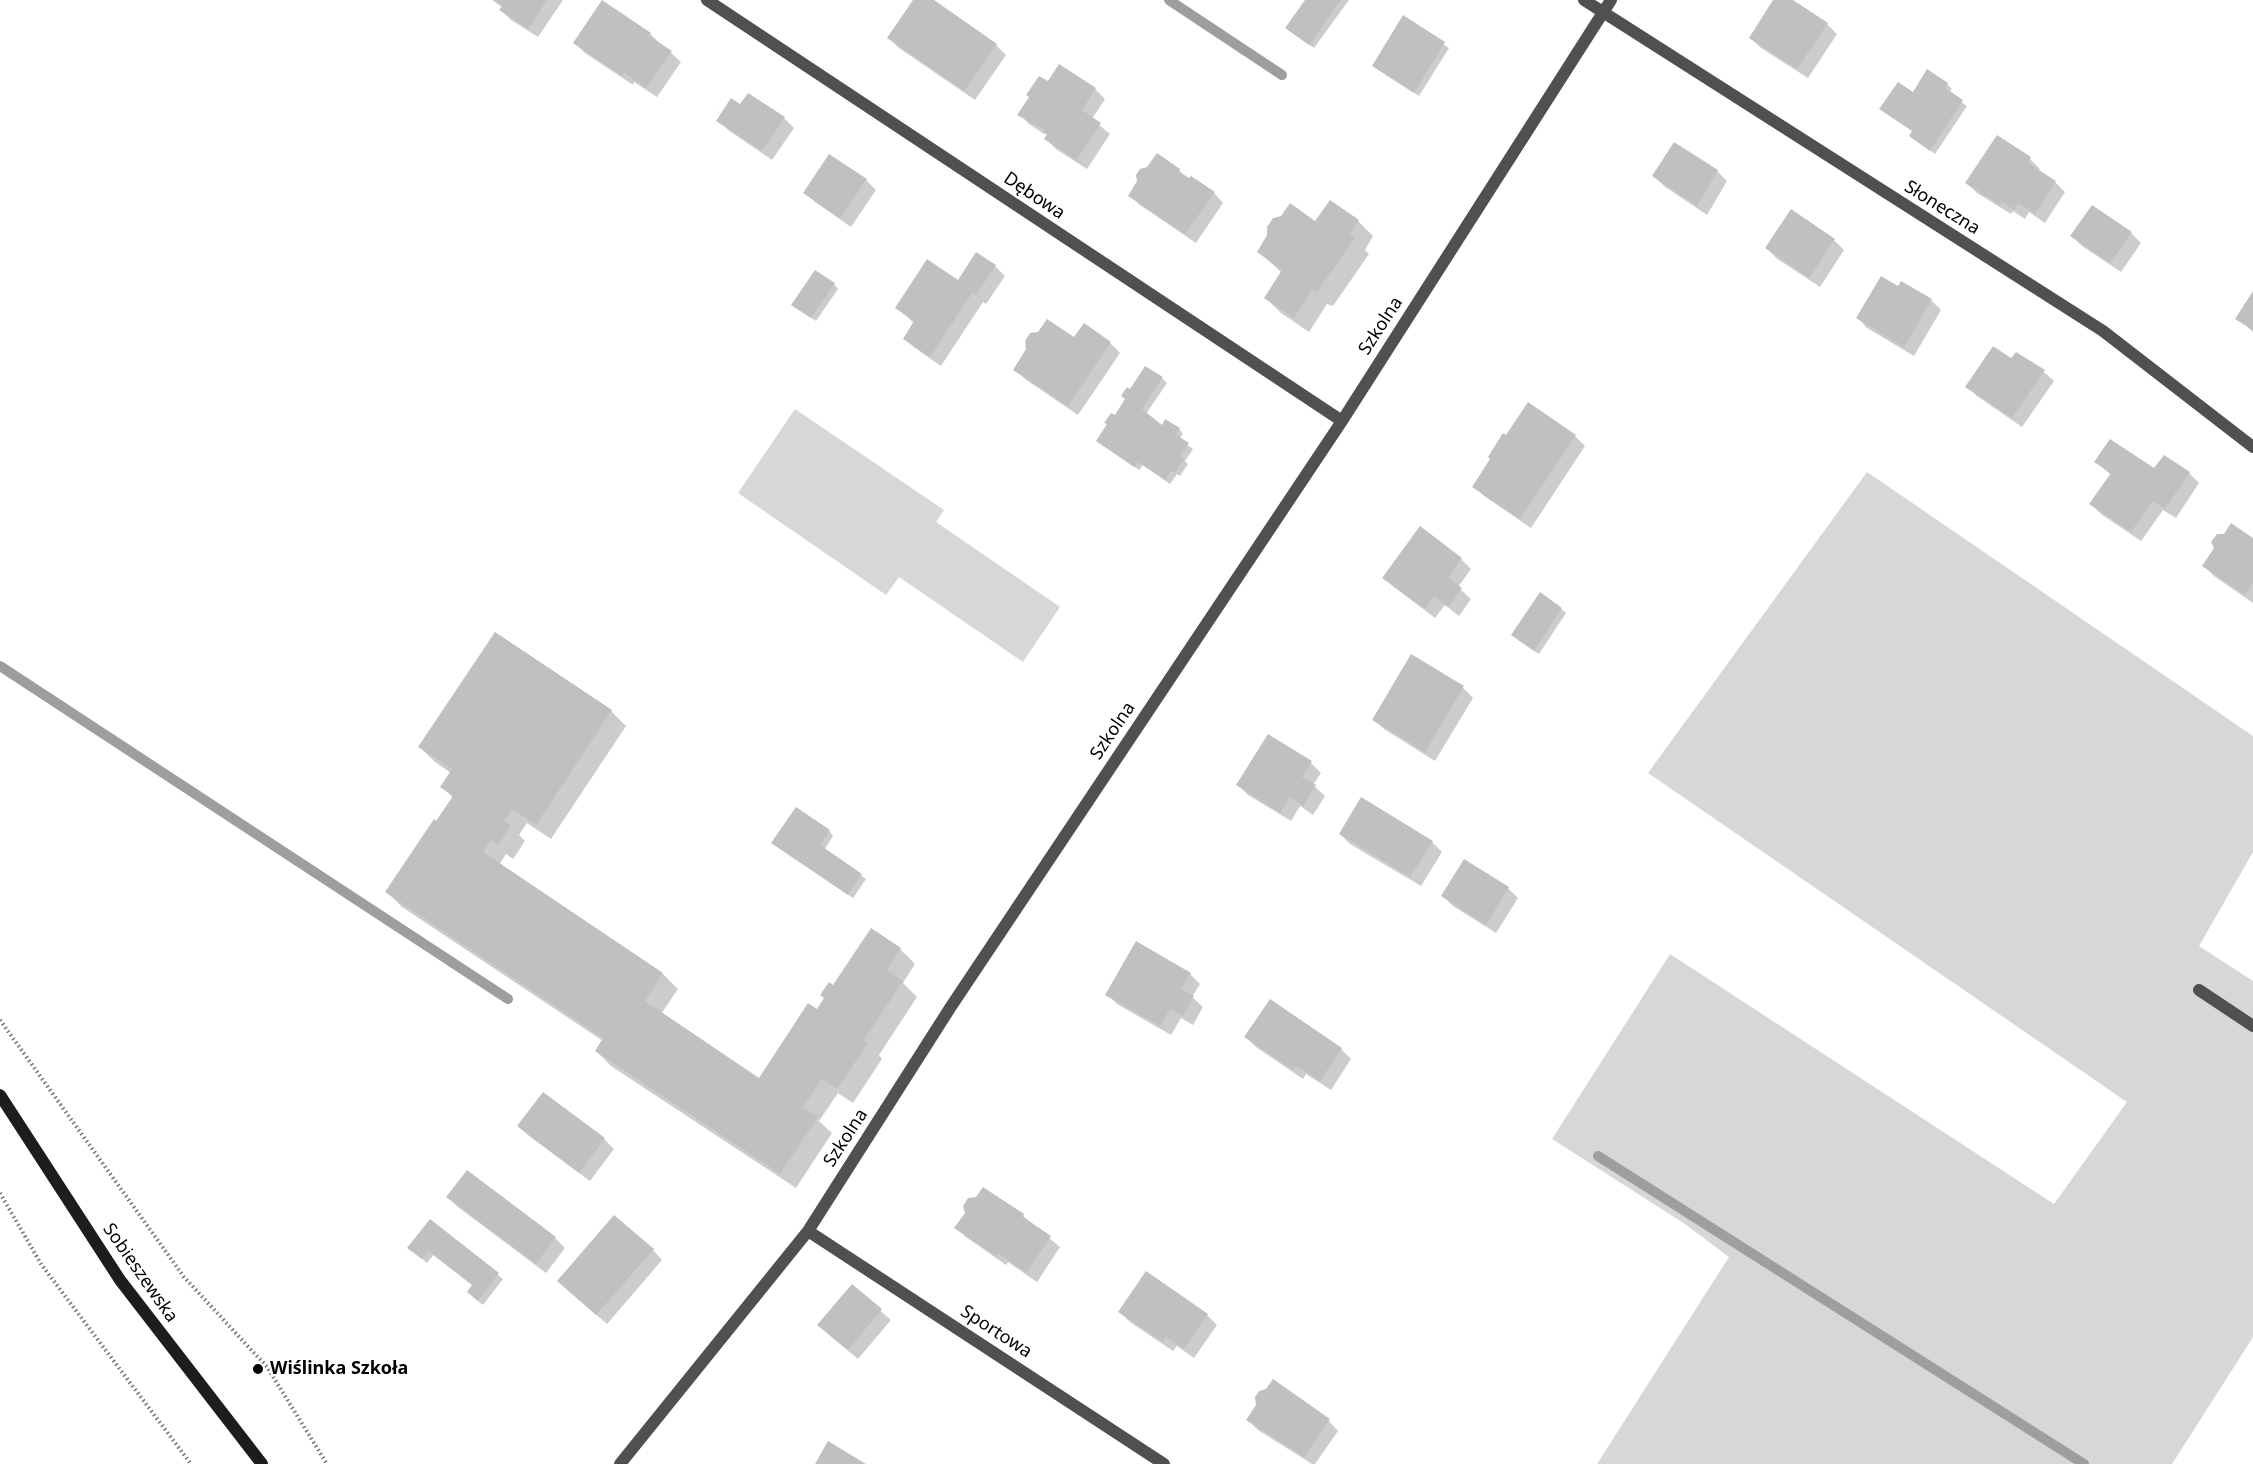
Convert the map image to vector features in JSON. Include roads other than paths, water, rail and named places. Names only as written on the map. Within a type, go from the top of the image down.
[{"type":"main road","name":"Sobieszewska","points":[[0,1095],[120,1280],[262,1464]]},
{"type":"street","name":"Dębowa","points":[[707,0],[1342,421]]},
{"type":"street","name":"Słoneczna","points":[[1584,0],[2103,331],[2253,447]]},
{"type":"street","name":"Szkolna","points":[[620,1464],[808,1231],[957,998],[1342,421],[1611,0]]},
{"type":"street","points":[[2199,990],[2253,1026]]},
{"type":"street","name":"Sportowa","points":[[808,1231],[1164,1464]]},
{"type":"waterway","points":[[1169,0],[1282,75]]},
{"type":"waterway","points":[[0,666],[508,999]]},
{"type":"waterway","points":[[1598,1156],[2084,1464]]},
{"type":"place","name":"Wiślinka Szkoła","points":[[258,1369]]}]
